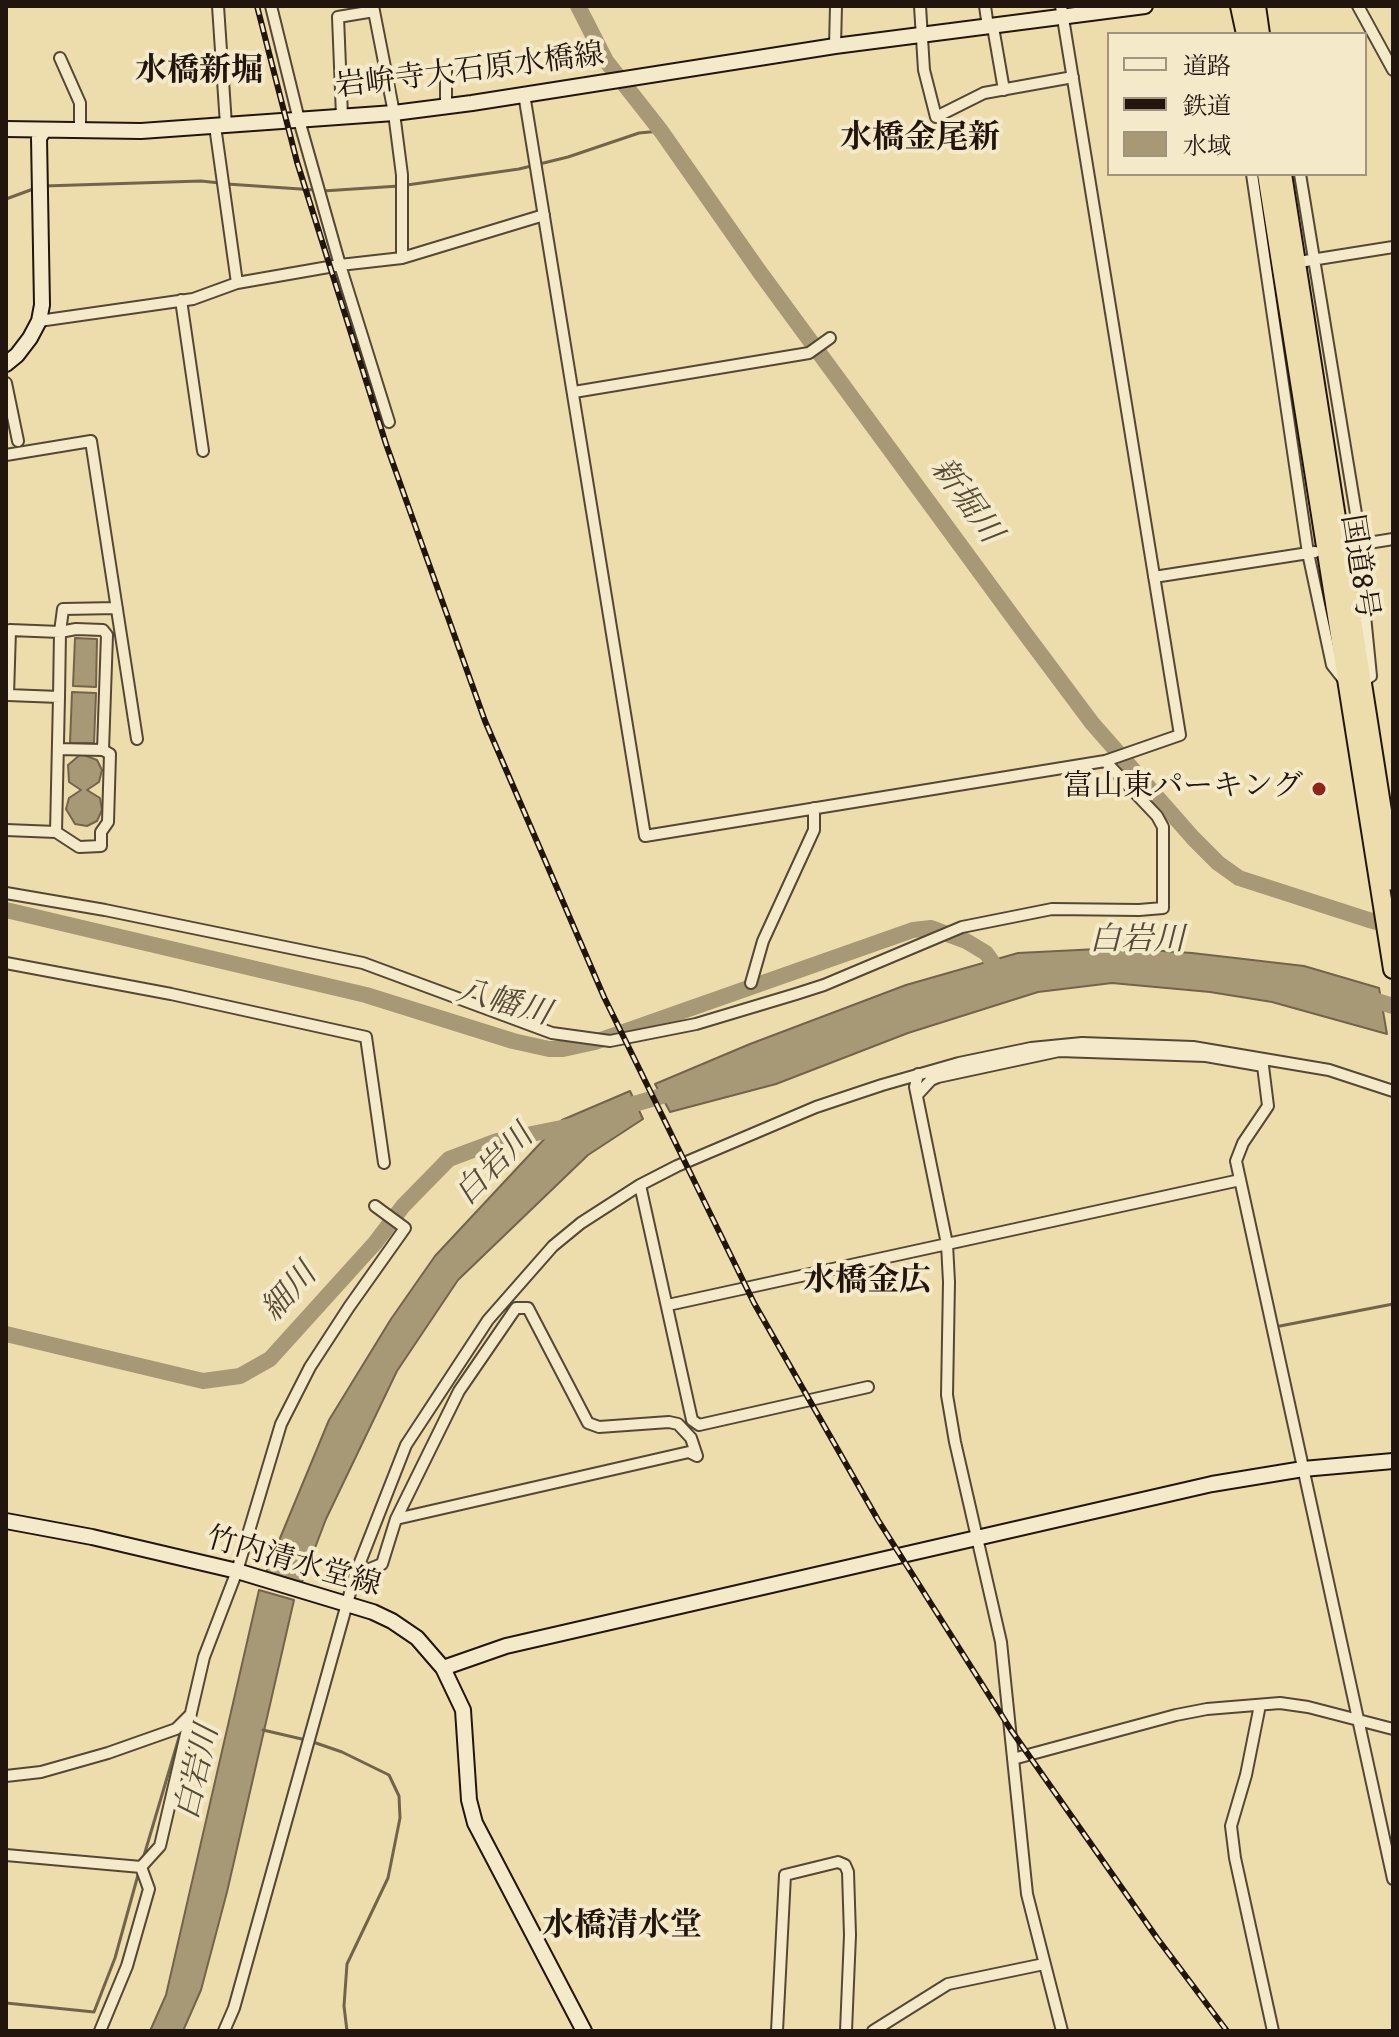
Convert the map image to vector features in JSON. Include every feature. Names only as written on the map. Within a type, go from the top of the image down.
[{"type":"highway","points":[[1240,6],[1246,32]]},
{"type":"highway","points":[[1256,6],[1260,32]]},
{"type":"highway","name":"国道8号","points":[[1267,176],[1355,683],[1393,881]]},
{"type":"highway","name":"国道8号","points":[[1282,176],[1393,969]]},
{"type":"main road","name":"岩峅寺大石原水橋線","points":[[6,129],[141,131],[394,113],[835,46],[990,27],[1062,12],[1144,6]]},
{"type":"main road","points":[[6,364],[17,355],[39,321],[42,288],[39,138],[44,130]]},
{"type":"main road","points":[[443,1668],[506,1646],[1212,1484],[1303,1469],[1393,1461]]},
{"type":"main road","name":"竹内清水堂線","points":[[6,1521],[92,1537],[237,1571],[345,1603],[392,1621],[417,1638],[443,1668],[463,1710],[469,1800],[475,1823],[584,2031]]},
{"type":"street","points":[[218,6],[221,126],[237,283]]},
{"type":"street","points":[[271,6],[340,265],[389,422]]},
{"type":"street","points":[[835,46],[836,6]]},
{"type":"street","points":[[920,6],[924,70],[936,117],[984,93],[1073,77]]},
{"type":"street","points":[[985,6],[1004,90]]},
{"type":"street","points":[[1358,6],[1393,70]]},
{"type":"street","points":[[342,116],[338,17],[373,9],[394,113],[402,188],[402,258]]},
{"type":"street","points":[[524,94],[645,836],[1108,760],[1180,735],[1062,12]]},
{"type":"street","points":[[60,58],[80,103],[80,131]]},
{"type":"street","points":[[446,70],[446,107]]},
{"type":"street","points":[[1252,176],[1311,552],[1332,665],[1355,683],[1371,676],[1356,545],[1310,260],[1300,176]]},
{"type":"street","points":[[39,321],[193,299],[237,283],[402,258],[544,215]]},
{"type":"street","points":[[1310,260],[1393,247]]},
{"type":"street","points":[[181,300],[203,451]]},
{"type":"street","points":[[574,392],[809,353],[830,338]]},
{"type":"street","points":[[6,383],[18,441]]},
{"type":"street","points":[[6,455],[91,441],[137,739]]},
{"type":"street","points":[[1356,545],[1393,539]]},
{"type":"street","points":[[1154,577],[1311,552]]},
{"type":"street","points":[[56,832],[63,609],[117,608]]},
{"type":"street","points":[[59,697],[7,695],[10,630],[103,630],[107,635],[103,750]]},
{"type":"street","points":[[6,830],[56,832],[79,847],[101,846],[101,832],[108,822],[110,754],[103,750],[58,749]]},
{"type":"street","points":[[6,893],[363,963],[552,1033],[610,1041],[696,1024],[810,990],[962,927],[1052,909],[1163,908],[1163,827],[1108,760]]},
{"type":"street","points":[[751,983],[763,941],[814,830],[814,808]]},
{"type":"street","points":[[6,963],[171,994],[366,1037],[384,1163]]},
{"type":"street","points":[[224,2031],[234,2008],[345,1603],[406,1445],[488,1320],[553,1246],[581,1223],[640,1185],[731,1142],[816,1107],[918,1074],[1031,1048],[1082,1043],[1193,1047],[1329,1070],[1393,1091]]},
{"type":"street","points":[[918,1094],[938,1077],[1059,1051],[1206,1056],[1263,1066],[1268,1106],[1237,1154],[1236,1161],[1393,1879]]},
{"type":"street","points":[[918,1074],[915,1087],[947,1244],[947,1395],[1001,1642],[1027,1894],[1062,2031]]},
{"type":"street","points":[[668,1305],[1240,1180]]},
{"type":"street","points":[[640,1185],[692,1420],[699,1425],[868,1387]]},
{"type":"street","points":[[141,1867],[160,1846],[204,1657],[237,1571],[281,1424],[310,1367],[405,1228],[375,1206]]},
{"type":"street","points":[[355,1575],[382,1564],[396,1519],[459,1391],[516,1308],[528,1308],[588,1423],[599,1427],[669,1422],[678,1424],[695,1446],[697,1456],[689,1452],[396,1519]]},
{"type":"street","points":[[1013,1759],[1176,1715],[1207,1709],[1280,1703],[1393,1729]]},
{"type":"street","points":[[1260,1705],[1246,1775],[1231,1826],[1235,1858],[1273,2031]]},
{"type":"street","points":[[6,1776],[41,1772],[108,1753],[176,1729],[190,1714]]},
{"type":"street","points":[[6,1855],[141,1867]]},
{"type":"street","points":[[777,2031],[785,1875],[838,1862],[845,1865],[848,1872],[850,1935],[846,2031]]},
{"type":"street","points":[[100,2031],[127,1966],[149,1889],[141,1867]]},
{"type":"street","points":[[873,2031],[948,1984],[1044,1964]]},
{"type":"water","points":[[75,638],[97,639],[96,687],[73,686]]},
{"type":"water","points":[[72,692],[96,693],[94,743],[70,743]]},
{"type":"water","points":[[81,754],[97,760],[102,770],[99,782],[87,790],[100,798],[102,810],[97,821],[87,826],[75,824],[66,809],[69,798],[81,790],[69,782],[68,765]]},
{"type":"water","points":[[1118,948],[1304,966],[1379,988],[1387,1034],[1272,1002],[1210,992],[1112,983],[1038,992],[908,1033],[776,1084],[670,1112],[655,1084],[906,985],[1018,953]]},
{"type":"water","points":[[630,1091],[643,1119],[588,1155],[458,1280],[397,1371],[326,1519],[302,1582],[266,1572],[329,1420],[391,1319],[435,1256],[562,1120]]},
{"type":"water","points":[[259,1590],[294,1600],[227,1892],[201,1990],[183,2031],[150,2031],[166,1995]]},
{"type":"waterway","name":"新堀川","points":[[578,6],[606,61],[661,131],[759,271],[1021,628],[1092,723],[1193,838],[1218,863],[1239,878],[1393,926]]},
{"type":"waterway","points":[[407,185],[519,169],[568,157],[639,133],[661,131]]},
{"type":"waterway","points":[[44,186],[220,183]]},
{"type":"waterway","points":[[227,184],[315,190]]},
{"type":"waterway","points":[[323,191],[399,186]]},
{"type":"waterway","points":[[6,199],[36,188]]},
{"type":"waterway","name":"八幡川","points":[[6,910],[366,995],[513,1041],[549,1049],[595,1042],[913,930],[931,928],[966,941],[986,953],[1003,977]]},
{"type":"waterway","name":"白岩川","points":[[1364,997],[1393,1006]]},
{"type":"waterway","name":"白岩川","points":[[617,1109],[679,1091]]},
{"type":"waterway","name":"細川","points":[[6,1334],[203,1381],[240,1376],[270,1359],[375,1243],[403,1206],[449,1159],[497,1141],[571,1126]]},
{"type":"waterway","points":[[1280,1326],[1393,1304]]},
{"type":"waterway","points":[[263,1730],[306,1740]]},
{"type":"waterway","points":[[143,1859],[180,1734]]},
{"type":"waterway","points":[[313,1742],[389,1775],[399,1796],[400,1818],[388,1878],[347,1964],[344,2006],[347,2031]]},
{"type":"waterway","points":[[6,2003],[94,2012],[115,1958],[138,1875]]},
{"type":"railway","points":[[257,6],[297,162],[386,444],[485,721],[604,997],[754,1303],[878,1520],[1011,1730],[1157,1938],[1227,2031]]},
{"type":"place","name":"富山東パーキング","points":[[1319,789]]},
{"type":"district","name":"水橋新堀","points":[[199,73]]},
{"type":"district","name":"水橋金尾新","points":[[920,140]]},
{"type":"district","name":"水橋金広","points":[[867,1283]]},
{"type":"district","name":"水橋清水堂","points":[[622,1928]]}]
